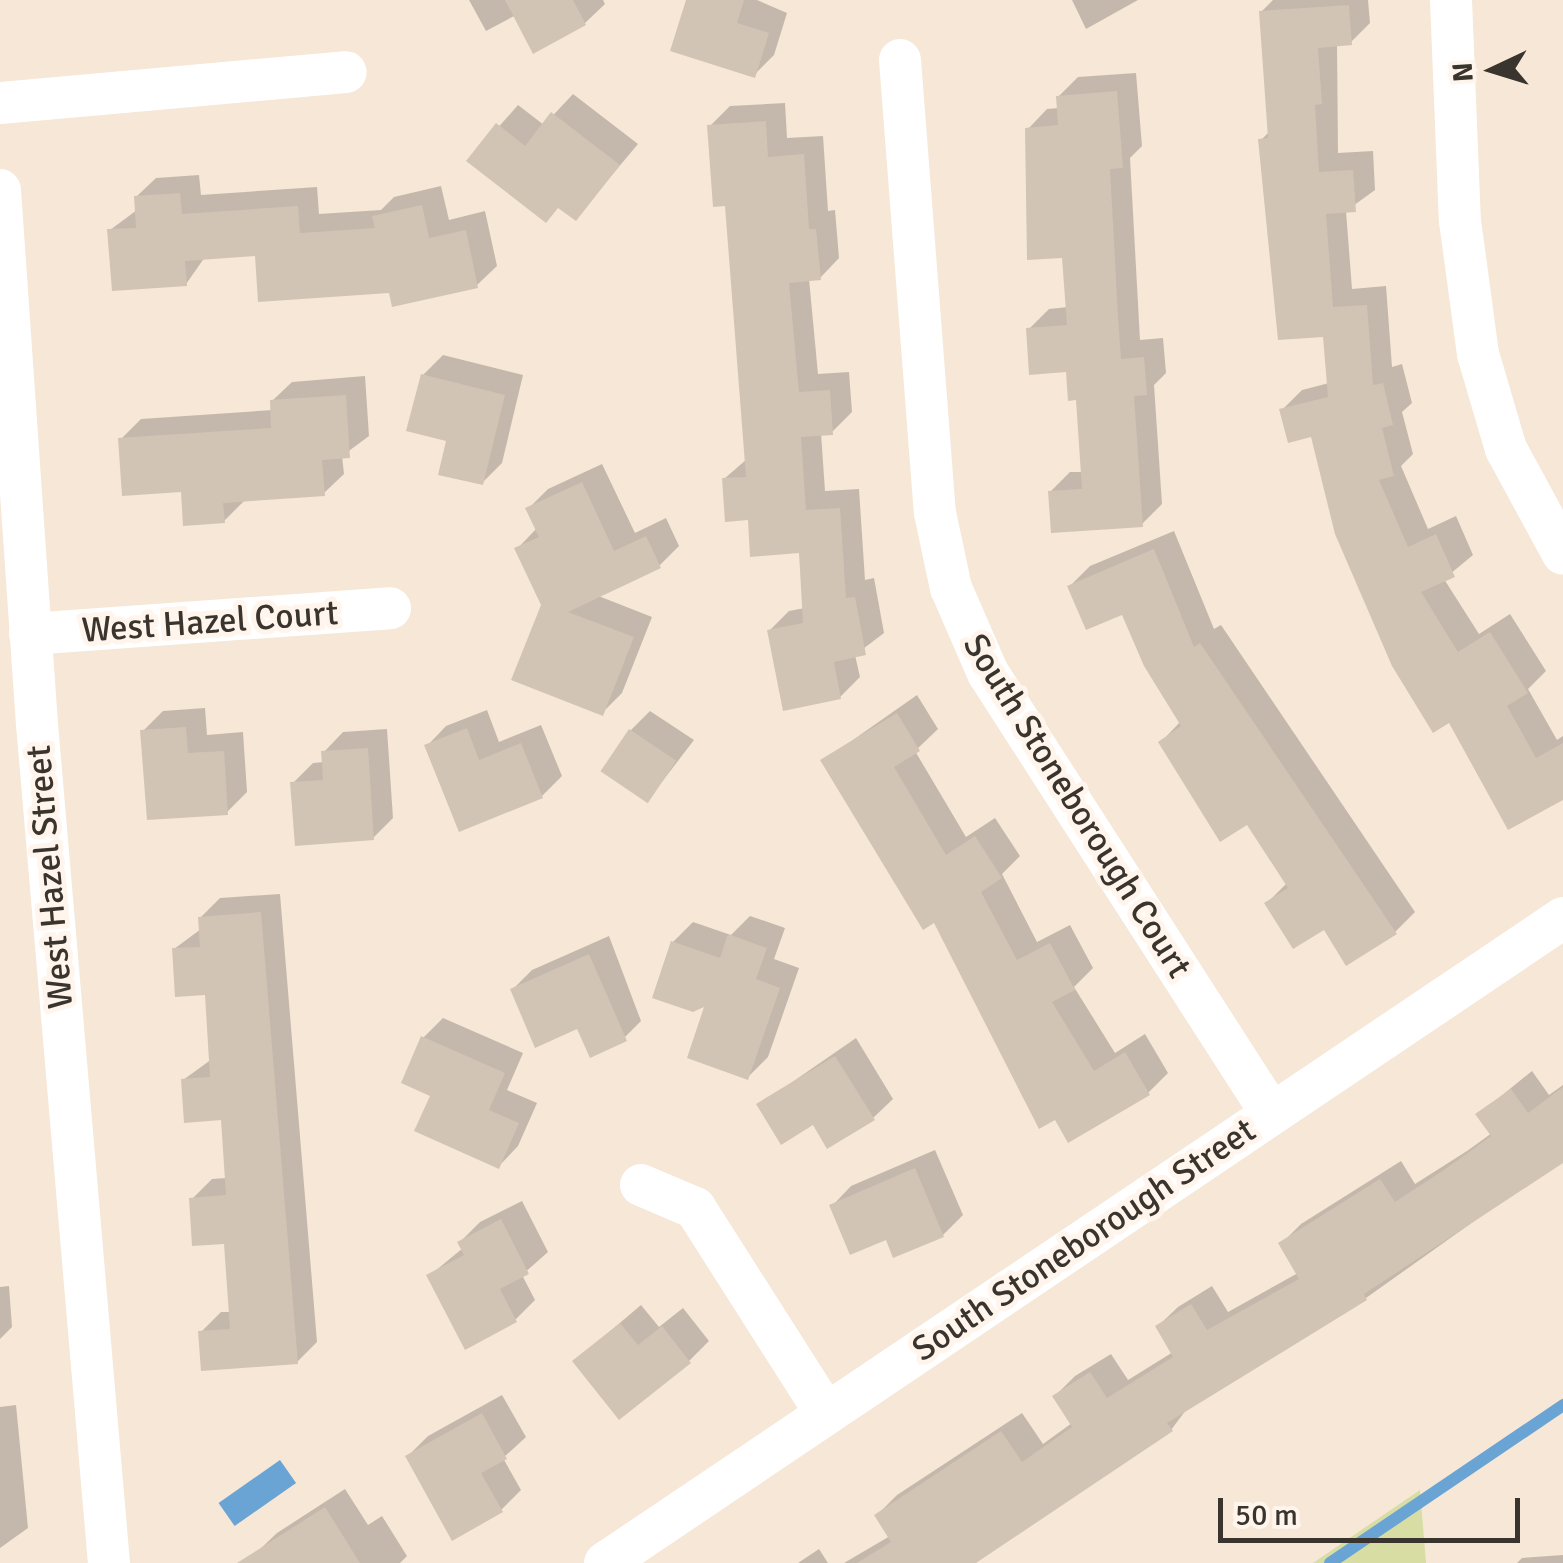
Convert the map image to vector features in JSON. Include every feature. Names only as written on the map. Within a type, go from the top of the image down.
[{"type":"street","points":[[1452,0],[1460,221],[1478,354],[1506,448],[1563,554]]},
{"type":"street","name":"South Stoneborough Court","points":[[900,60],[935,513],[955,600],[988,673],[1271,1114]]},
{"type":"street","points":[[0,103],[346,72]]},
{"type":"street","name":"West Hazel Street","points":[[0,190],[30,634],[109,1563]]},
{"type":"street","name":"West Hazel Court","points":[[30,634],[390,608]]},
{"type":"street","name":"South Stoneborough Street","points":[[605,1563],[1563,918]]},
{"type":"street","points":[[641,1185],[695,1208],[826,1414]]},
{"type":"green space","points":[[1420,1490],[1426,1563],[1313,1563]]},
{"type":"water","points":[[280,1460],[296,1483],[235,1526],[219,1503]]},
{"type":"building","points":[[505,0],[573,0],[586,25],[533,54]]},
{"type":"building","points":[[686,0],[744,0],[737,23],[769,33],[755,78],[670,51]]},
{"type":"building","points":[[1349,5],[1352,45],[1318,48],[1322,104],[1315,105],[1319,172],[1353,170],[1356,212],[1326,214],[1333,307],[1367,305],[1373,385],[1383,383],[1393,425],[1382,428],[1394,476],[1379,480],[1408,547],[1436,534],[1455,577],[1421,592],[1458,652],[1490,632],[1528,693],[1507,706],[1536,758],[1563,743],[1563,800],[1508,830],[1449,723],[1433,733],[1392,666],[1335,534],[1311,437],[1288,443],[1279,409],[1328,397],[1323,337],[1278,340],[1258,139],[1268,138],[1259,11]]},
{"type":"building","points":[[1117,91],[1123,168],[1110,169],[1118,316],[1121,359],[1144,357],[1147,395],[1134,396],[1143,527],[1051,533],[1048,491],[1082,489],[1076,400],[1068,401],[1066,372],[1029,375],[1026,328],[1067,325],[1062,258],[1027,260],[1025,128],[1058,125],[1056,96]]},
{"type":"building","points":[[551,112],[620,165],[576,221],[558,208],[546,223],[466,161],[496,123],[525,146]]},
{"type":"building","points":[[766,121],[768,157],[804,154],[809,229],[816,229],[821,280],[789,283],[799,392],[830,390],[833,435],[801,437],[806,510],[840,508],[846,598],[855,597],[866,655],[834,662],[841,699],[783,711],[767,630],[803,623],[799,553],[750,557],[748,520],[725,522],[722,478],[746,477],[725,206],[713,207],[707,125]]},
{"type":"building","points":[[180,193],[182,214],[298,206],[300,233],[375,228],[372,216],[422,205],[429,238],[466,230],[478,288],[392,307],[389,293],[258,302],[255,256],[185,261],[187,286],[112,291],[107,229],[136,228],[134,196]]},
{"type":"building","points":[[421,374],[505,395],[483,485],[438,475],[446,441],[406,431]]},
{"type":"building","points":[[346,395],[350,458],[322,460],[325,496],[223,503],[225,523],[183,526],[181,492],[122,496],[118,438],[271,428],[270,400]]},
{"type":"building","points":[[582,482],[614,551],[646,536],[661,568],[568,612],[634,637],[603,716],[511,680],[541,605],[514,548],[539,537],[525,508]]},
{"type":"building","points":[[1154,549],[1194,647],[1200,643],[1397,934],[1346,966],[1324,930],[1293,949],[1264,903],[1288,888],[1247,825],[1220,842],[1158,742],[1181,726],[1144,666],[1122,615],[1086,630],[1067,586]]},
{"type":"building","points":[[897,713],[920,751],[894,767],[946,855],[975,836],[1002,878],[981,892],[1017,960],[1050,943],[1075,990],[1052,1002],[1094,1071],[1125,1052],[1150,1095],[1068,1143],[1055,1120],[1039,1129],[934,923],[923,930],[820,760]]},
{"type":"building","points":[[186,727],[188,753],[224,751],[228,815],[147,820],[140,730]]},
{"type":"building","points":[[467,728],[479,760],[521,743],[543,798],[459,832],[424,745]]},
{"type":"building","points":[[629,729],[676,761],[648,803],[600,771]]},
{"type":"building","points":[[368,748],[374,840],[295,846],[290,782],[323,780],[321,751]]},
{"type":"building","points":[[261,912],[298,1364],[201,1371],[198,1331],[230,1329],[224,1244],[192,1246],[189,1198],[226,1195],[221,1120],[184,1123],[181,1079],[210,1077],[205,995],[175,997],[172,948],[200,947],[198,917]]},
{"type":"building","points":[[728,934],[767,948],[756,979],[780,988],[748,1080],[687,1058],[704,1007],[693,1012],[652,998],[671,941],[720,958]]},
{"type":"building","points":[[589,954],[627,1041],[590,1058],[577,1029],[535,1048],[510,989]]},
{"type":"building","points":[[421,1036],[505,1073],[489,1110],[519,1123],[499,1169],[414,1131],[430,1096],[401,1083]]},
{"type":"building","points":[[835,1056],[875,1120],[827,1149],[813,1125],[781,1145],[756,1104]]},
{"type":"building","points":[[1563,1087],[1563,1163],[1364,1294],[1367,1300],[1167,1423],[1173,1431],[976,1563],[857,1563],[891,1542],[874,1515],[1001,1431],[1022,1462],[1072,1427],[1052,1396],[1090,1372],[1107,1398],[1173,1357],[1155,1326],[1191,1304],[1207,1330],[1299,1279],[1278,1243],[1380,1179],[1395,1202],[1444,1170],[1491,1136],[1475,1114],[1511,1089],[1528,1113]]},
{"type":"building","points":[[915,1168],[944,1237],[893,1258],[886,1240],[850,1255],[829,1205]]},
{"type":"building","points":[[501,1219],[529,1274],[500,1289],[517,1322],[465,1350],[426,1275],[464,1255],[457,1242]]},
{"type":"building","points":[[620,1323],[638,1345],[662,1326],[691,1363],[619,1420],[572,1361]]},
{"type":"building","points":[[482,1413],[507,1459],[481,1473],[503,1512],[452,1541],[405,1456]]},
{"type":"building","points":[[325,1507],[360,1563],[237,1563]]},
{"type":"waterway","points":[[1330,1563],[1563,1405]]}]
